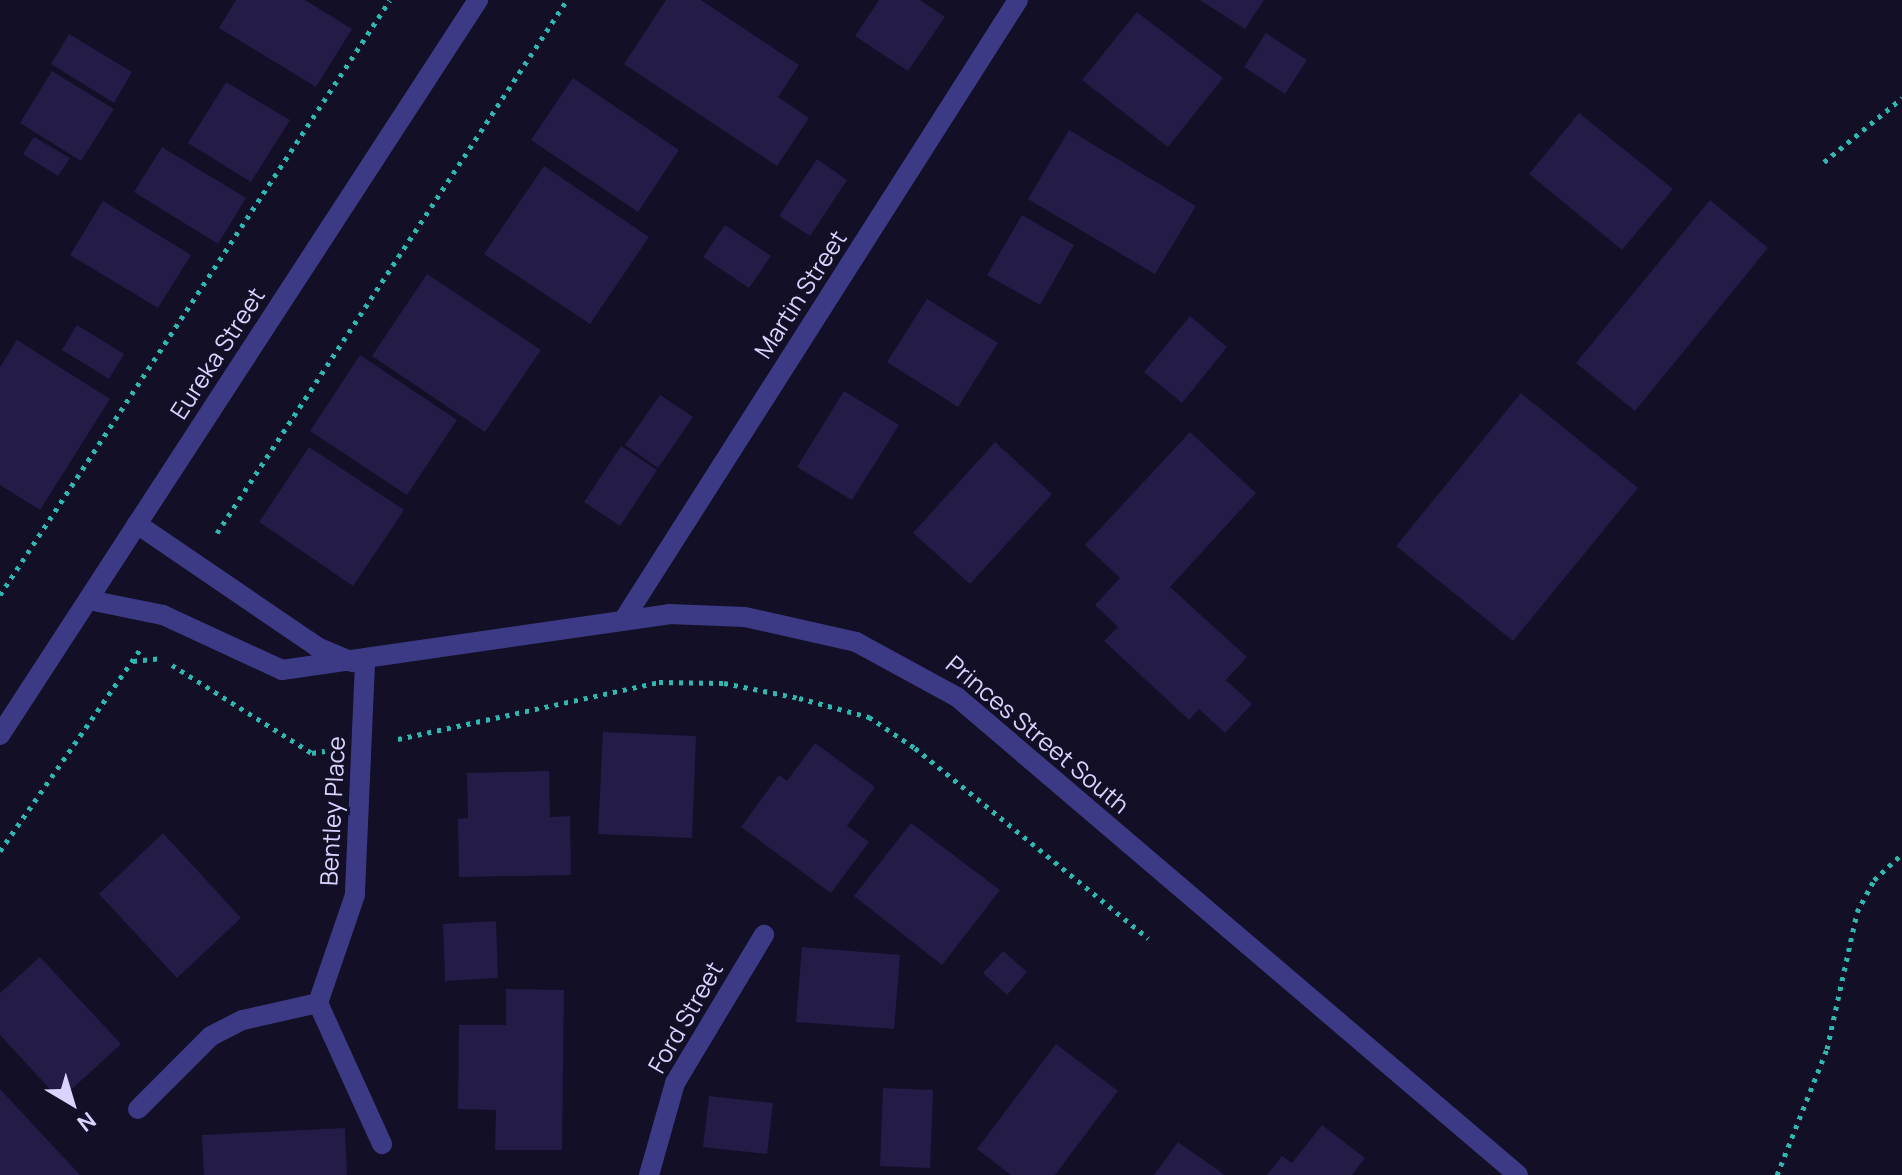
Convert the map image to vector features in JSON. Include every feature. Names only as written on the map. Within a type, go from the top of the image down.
[{"type":"street","name":"Eureka Street","points":[[0,735],[9,703],[89,600],[478,0]]},
{"type":"street","name":"Martin Street","points":[[626,616],[1018,0]]},
{"type":"street","name":"Princes Street South","points":[[137,524],[317,647],[365,663]]},
{"type":"street","name":"Princes Street South","points":[[89,600],[163,615],[272,668],[365,663],[626,616],[782,624],[856,642],[925,674],[1518,1175]]},
{"type":"street","name":"Bentley Place","points":[[318,1003],[355,895],[365,663]]},
{"type":"street","name":"Ford Street","points":[[649,1175],[675,1083],[764,935]]},
{"type":"street","points":[[138,1109],[211,1036],[260,1015],[318,1003],[382,1144]]},
{"type":"path","points":[[0,595],[390,0]]},
{"type":"path","points":[[198,563],[567,0]]},
{"type":"path","points":[[1824,162],[1902,98]]},
{"type":"path","points":[[0,851],[163,615]]},
{"type":"path","points":[[659,682],[724,683],[869,717],[1148,938]]},
{"type":"path","points":[[1777,1175],[1827,1049],[1857,912],[1874,880],[1902,854]]},
{"type":"building","points":[[236,0],[305,0],[352,29],[316,87],[219,28]]},
{"type":"building","points":[[666,0],[701,0],[799,65],[778,97],[809,118],[777,166],[624,64]]},
{"type":"building","points":[[879,0],[920,0],[945,17],[908,71],[855,36]]},
{"type":"building","points":[[1200,0],[1264,0],[1245,29]]},
{"type":"building","points":[[1137,12],[1223,78],[1168,147],[1082,80]]},
{"type":"building","points":[[1266,33],[1307,60],[1285,94],[1244,67]]},
{"type":"building","points":[[69,34],[132,72],[114,103],[51,64]]},
{"type":"building","points":[[52,71],[114,109],[81,161],[20,123]]},
{"type":"building","points":[[573,78],[679,150],[638,212],[531,140]]},
{"type":"building","points":[[226,82],[290,120],[251,182],[188,143]]},
{"type":"building","points":[[1579,113],[1673,189],[1622,250],[1529,174]]},
{"type":"building","points":[[1069,130],[1196,206],[1155,274],[1028,199]]},
{"type":"building","points":[[34,137],[70,158],[58,176],[23,154]]},
{"type":"building","points":[[162,147],[246,198],[218,244],[134,192]]},
{"type":"building","points":[[817,159],[847,180],[810,236],[779,216]]},
{"type":"building","points":[[544,166],[649,237],[590,324],[484,254]]},
{"type":"building","points":[[1710,200],[1768,248],[1635,411],[1576,363]]},
{"type":"building","points":[[103,201],[191,255],[158,308],[70,255]]},
{"type":"building","points":[[1022,215],[1074,245],[1040,305],[987,275]]},
{"type":"building","points":[[725,225],[771,256],[749,288],[703,257]]},
{"type":"building","points":[[427,274],[541,350],[485,432],[372,356]]},
{"type":"building","points":[[927,299],[998,343],[958,407],[887,362]]},
{"type":"building","points":[[1190,316],[1227,347],[1182,403],[1144,372]]},
{"type":"building","points":[[77,325],[124,354],[109,379],[62,350]]},
{"type":"building","points":[[17,340],[110,399],[40,510],[0,485],[0,367]]},
{"type":"building","points":[[360,355],[457,420],[407,495],[310,431]]},
{"type":"building","points":[[844,391],[899,425],[852,500],[797,467]]},
{"type":"building","points":[[1521,393],[1638,488],[1513,641],[1396,546]]},
{"type":"building","points":[[660,395],[693,417],[658,468],[625,445]]},
{"type":"building","points":[[1190,432],[1256,493],[1170,587],[1247,657],[1226,680],[1252,704],[1225,733],[1199,709],[1189,720],[1104,641],[1118,627],[1095,605],[1120,578],[1085,545]]},
{"type":"building","points":[[995,442],[1052,494],[970,584],[913,533]]},
{"type":"building","points":[[621,446],[657,470],[620,526],[584,502]]},
{"type":"building","points":[[309,447],[404,510],[353,586],[259,522]]},
{"type":"building","points":[[603,732],[696,736],[692,838],[598,834]]},
{"type":"building","points":[[815,743],[875,787],[847,826],[869,842],[831,893],[741,827],[779,775],[787,781]]},
{"type":"building","points":[[549,771],[550,817],[570,816],[571,875],[459,877],[458,819],[468,818],[467,773]]},
{"type":"building","points":[[911,823],[1000,890],[942,965],[854,896]]},
{"type":"building","points":[[163,833],[241,918],[177,978],[99,894]]},
{"type":"building","points":[[496,921],[498,978],[445,981],[443,924]]},
{"type":"building","points":[[802,947],[900,955],[894,1029],[796,1022]]},
{"type":"building","points":[[1003,951],[1027,972],[1007,995],[983,973]]},
{"type":"building","points":[[40,957],[121,1044],[60,1100],[0,1035],[0,993]]},
{"type":"building","points":[[506,989],[564,990],[562,1150],[495,1150],[496,1110],[458,1109],[459,1025],[506,1025]]},
{"type":"building","points":[[1056,1044],[1118,1091],[1055,1175],[1011,1175],[977,1149]]},
{"type":"building","points":[[883,1088],[933,1090],[930,1168],[880,1166]]},
{"type":"building","points":[[0,1089],[80,1175],[0,1175]]},
{"type":"building","points":[[709,1096],[773,1103],[767,1154],[703,1147]]},
{"type":"building","points":[[1322,1125],[1365,1158],[1352,1175],[1267,1175],[1282,1156],[1292,1163]]},
{"type":"building","points":[[345,1128],[347,1175],[204,1175],[202,1135]]},
{"type":"building","points":[[1178,1142],[1225,1175],[1154,1175]]}]
